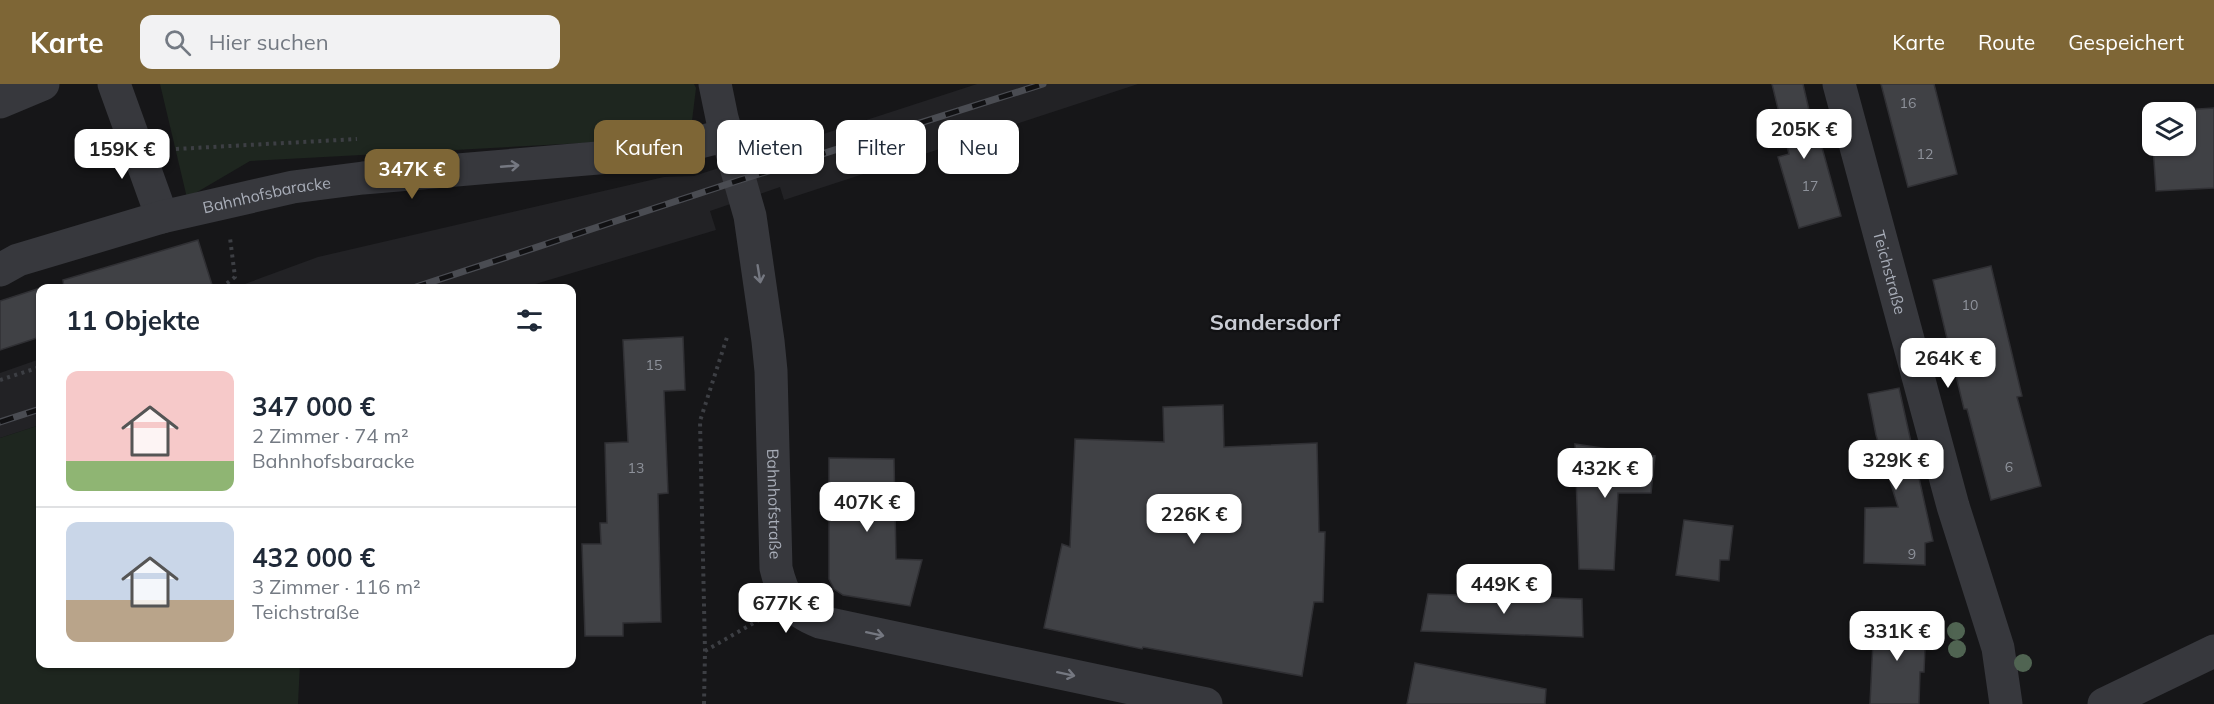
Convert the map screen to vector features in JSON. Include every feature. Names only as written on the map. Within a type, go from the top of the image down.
[{"type":"street","points":[[0,102],[43,84]]},
{"type":"street","points":[[114,84],[162,217]]},
{"type":"street","name":"Bahnhofstraße","points":[[715,84],[723,120]]},
{"type":"street","name":"Teichstraße","points":[[1839,84],[1953,506],[1998,648],[2006,704]]},
{"type":"street","name":"Bahnhofsbaracke","points":[[0,270],[18,260],[162,217],[293,187],[363,178],[657,153],[717,138]]},
{"type":"street","name":"Bahnhofstraße","points":[[738,174],[750,216],[771,371],[776,568],[780,586],[790,602],[802,615],[820,622],[1206,704]]},
{"type":"street","points":[[2104,704],[2214,651]]},
{"type":"path","points":[[226,202],[234,277],[226,284]]},
{"type":"path","points":[[704,704],[700,421],[730,330]]},
{"type":"path","points":[[0,380],[36,368]]},
{"type":"path","points":[[705,651],[790,602]]},
{"type":"shaded area","points":[[160,84],[694,84],[696,88],[692,120],[594,120],[594,142],[250,161],[187,198]]},
{"type":"shaded area","points":[[977,84],[1138,84],[1019,123],[1019,120],[938,120],[938,150],[926,153],[926,120],[866,120]]},
{"type":"shaded area","points":[[836,130],[836,174],[863,174],[784,200],[780,187],[710,211],[716,230],[535,284],[245,284],[318,257],[664,177],[694,176],[717,169],[717,174],[824,174],[824,134]]},
{"type":"shaded area","points":[[36,360],[36,426],[0,438],[0,373]]},
{"type":"shaded area","points":[[36,426],[36,668],[300,668],[298,704],[0,704],[0,438]]},
{"type":"building","points":[[1772,84],[1803,84],[1817,145],[1821,144],[1841,216],[1799,228],[1778,157],[1789,154]]},
{"type":"building","points":[[1881,84],[1934,84],[1957,174],[1908,187]]},
{"type":"building","points":[[2214,108],[2214,188],[2156,191],[2154,156],[2196,156],[2196,109]]},
{"type":"building","points":[[198,240],[212,284],[64,284],[63,280]]},
{"type":"building","points":[[1991,266],[2022,396],[2017,397],[2041,486],[1991,500],[1967,409],[1964,409],[1933,280]]},
{"type":"building","points":[[36,289],[36,338],[0,350],[0,301]]},
{"type":"building","points":[[683,337],[685,390],[664,391],[668,493],[658,494],[661,622],[623,623],[623,636],[585,636],[582,544],[601,544],[600,523],[607,523],[605,443],[628,442],[623,340]]},
{"type":"building","points":[[1899,388],[1933,541],[1925,543],[1925,565],[1864,563],[1865,508],[1898,507],[1876,435],[1868,394]]},
{"type":"building","points":[[1223,405],[1224,447],[1317,443],[1319,532],[1325,532],[1323,602],[1314,602],[1302,676],[1143,647],[1142,649],[1044,628],[1062,544],[1070,547],[1075,439],[1164,442],[1163,407]]},
{"type":"building","points":[[1575,444],[1655,456],[1651,493],[1618,493],[1614,570],[1579,569]]},
{"type":"building","points":[[829,458],[894,459],[896,559],[922,560],[910,606],[843,595],[834,589],[829,579]]},
{"type":"building","points":[[1684,520],[1733,526],[1729,560],[1720,560],[1719,581],[1676,575]]},
{"type":"building","points":[[1428,594],[1582,599],[1583,637],[1421,631]]},
{"type":"building","points":[[1874,621],[1926,623],[1924,672],[1920,672],[1919,704],[1870,704]]},
{"type":"building","points":[[1415,663],[1546,689],[1545,704],[1407,704]]},
{"type":"railway","points":[[425,284],[740,180],[1043,84]]},
{"type":"railway","points":[[0,422],[36,410]]},
{"type":"district","name":"Sandersdorf","points":[[1275,322]]}]
